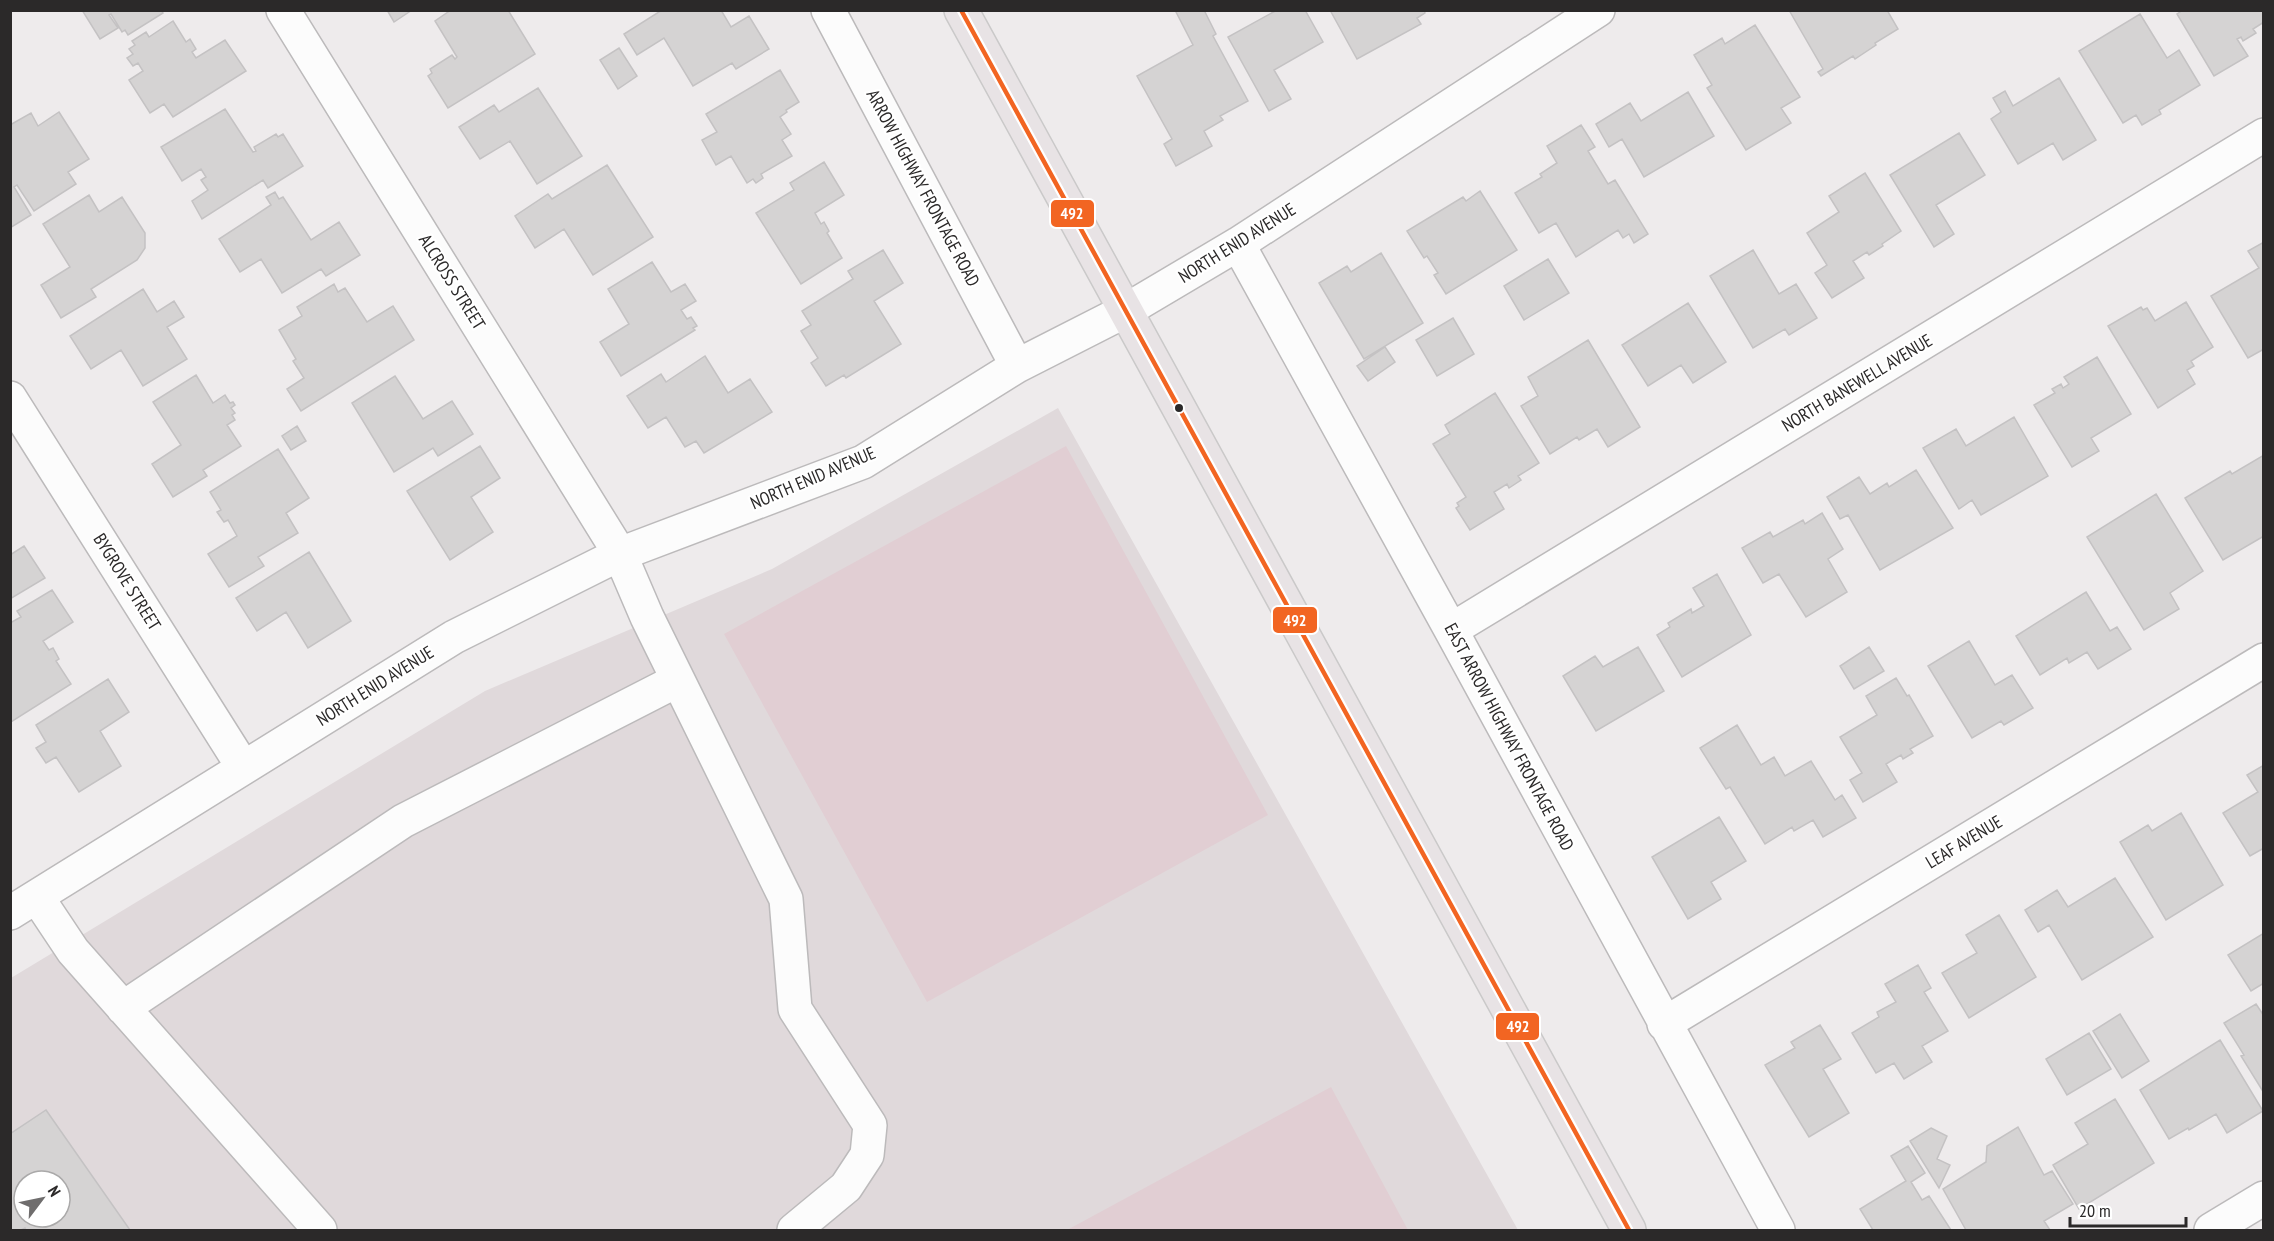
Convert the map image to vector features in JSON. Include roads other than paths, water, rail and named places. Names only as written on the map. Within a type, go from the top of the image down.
[{"type":"main road","points":[[961,10],[1629,1230]]},
{"type":"street","name":"ALCROSS STREET","points":[[283,10],[620,554],[647,617],[786,899],[795,1009],[870,1125],[867,1155],[846,1187],[794,1230]]},
{"type":"street","name":"ARROW HIGHWAY FRONTAGE ROAD","points":[[828,10],[1017,366]]},
{"type":"street","name":"NORTH ENID AVENUE","points":[[24,905],[454,637],[620,554],[863,462],[1017,366],[1125,311],[1238,244],[1598,10]]},
{"type":"street","name":"NORTH BANEWELL AVENUE","points":[[1451,630],[2264,135]]},
{"type":"street","name":"EAST ARROW HIGHWAY FRONTAGE ROAD","points":[[1238,244],[1778,1230]]},
{"type":"street","name":"BYGROVE STREET","points":[[10,398],[243,767]]},
{"type":"street","name":"LEAF AVENUE","points":[[1664,1024],[2264,660]]},
{"type":"street","points":[[123,1008],[403,821],[678,680]]},
{"type":"street","points":[[24,905],[73,951],[320,1230]]},
{"type":"street","points":[[2211,1230],[2264,1198]]}]
